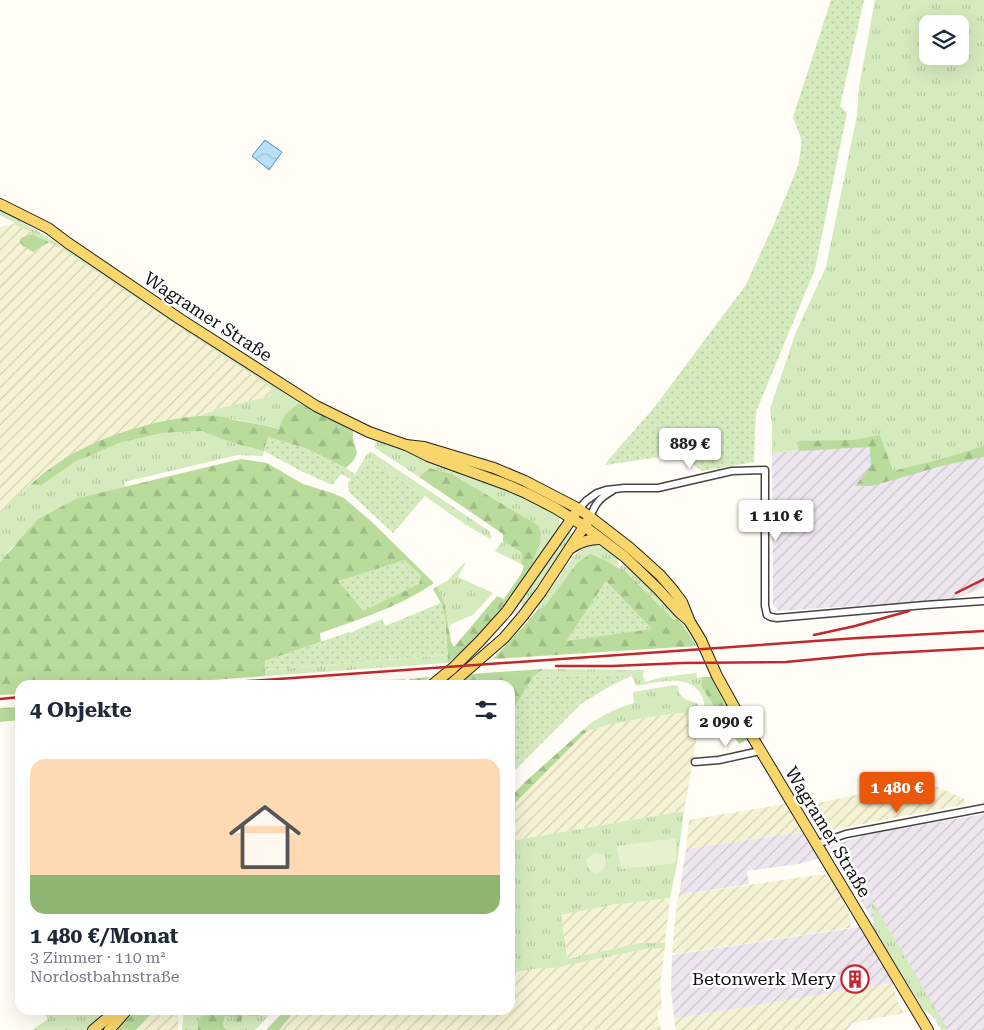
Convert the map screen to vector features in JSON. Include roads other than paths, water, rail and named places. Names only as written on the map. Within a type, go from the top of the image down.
[{"type":"main road","name":"Wagramer Straße","points":[[0,204],[48,228],[308,402],[354,425],[406,445],[428,456],[505,484],[555,508],[584,526],[625,557],[690,622]]},
{"type":"main road","name":"Wagramer Straße","points":[[406,445],[424,447],[494,468],[525,481],[579,509],[630,548],[660,575],[682,602],[690,622],[732,703],[928,1030]]},
{"type":"main road","points":[[438,680],[473,648],[507,611],[579,509]]},
{"type":"main road","points":[[456,680],[504,638],[522,617],[541,592],[590,517]]},
{"type":"main road","points":[[569,550],[582,541],[600,539]]},
{"type":"main road","points":[[93,1030],[110,1015]]},
{"type":"main road","points":[[109,1030],[122,1015]]},
{"type":"street","points":[[579,509],[597,492],[624,488],[658,488],[732,471],[765,470],[765,606],[767,615],[777,618],[925,605],[984,602]]},
{"type":"street","points":[[590,517],[593,508],[601,498],[616,489]]},
{"type":"street","points":[[695,762],[719,760],[760,751]]},
{"type":"street","points":[[817,844],[846,834],[984,808]]},
{"type":"water","points":[[265,140],[282,152],[269,170],[252,156]]},
{"type":"railway","points":[[956,593],[984,579]]},
{"type":"railway","points":[[814,635],[909,611]]},
{"type":"railway","points":[[264,680],[858,638],[984,631]]},
{"type":"railway","points":[[556,666],[786,662],[870,654],[984,648]]},
{"type":"railway","points":[[0,699],[15,698]]},
{"type":"place","name":"Betonwerk Mery","points":[[855,979]]}]
